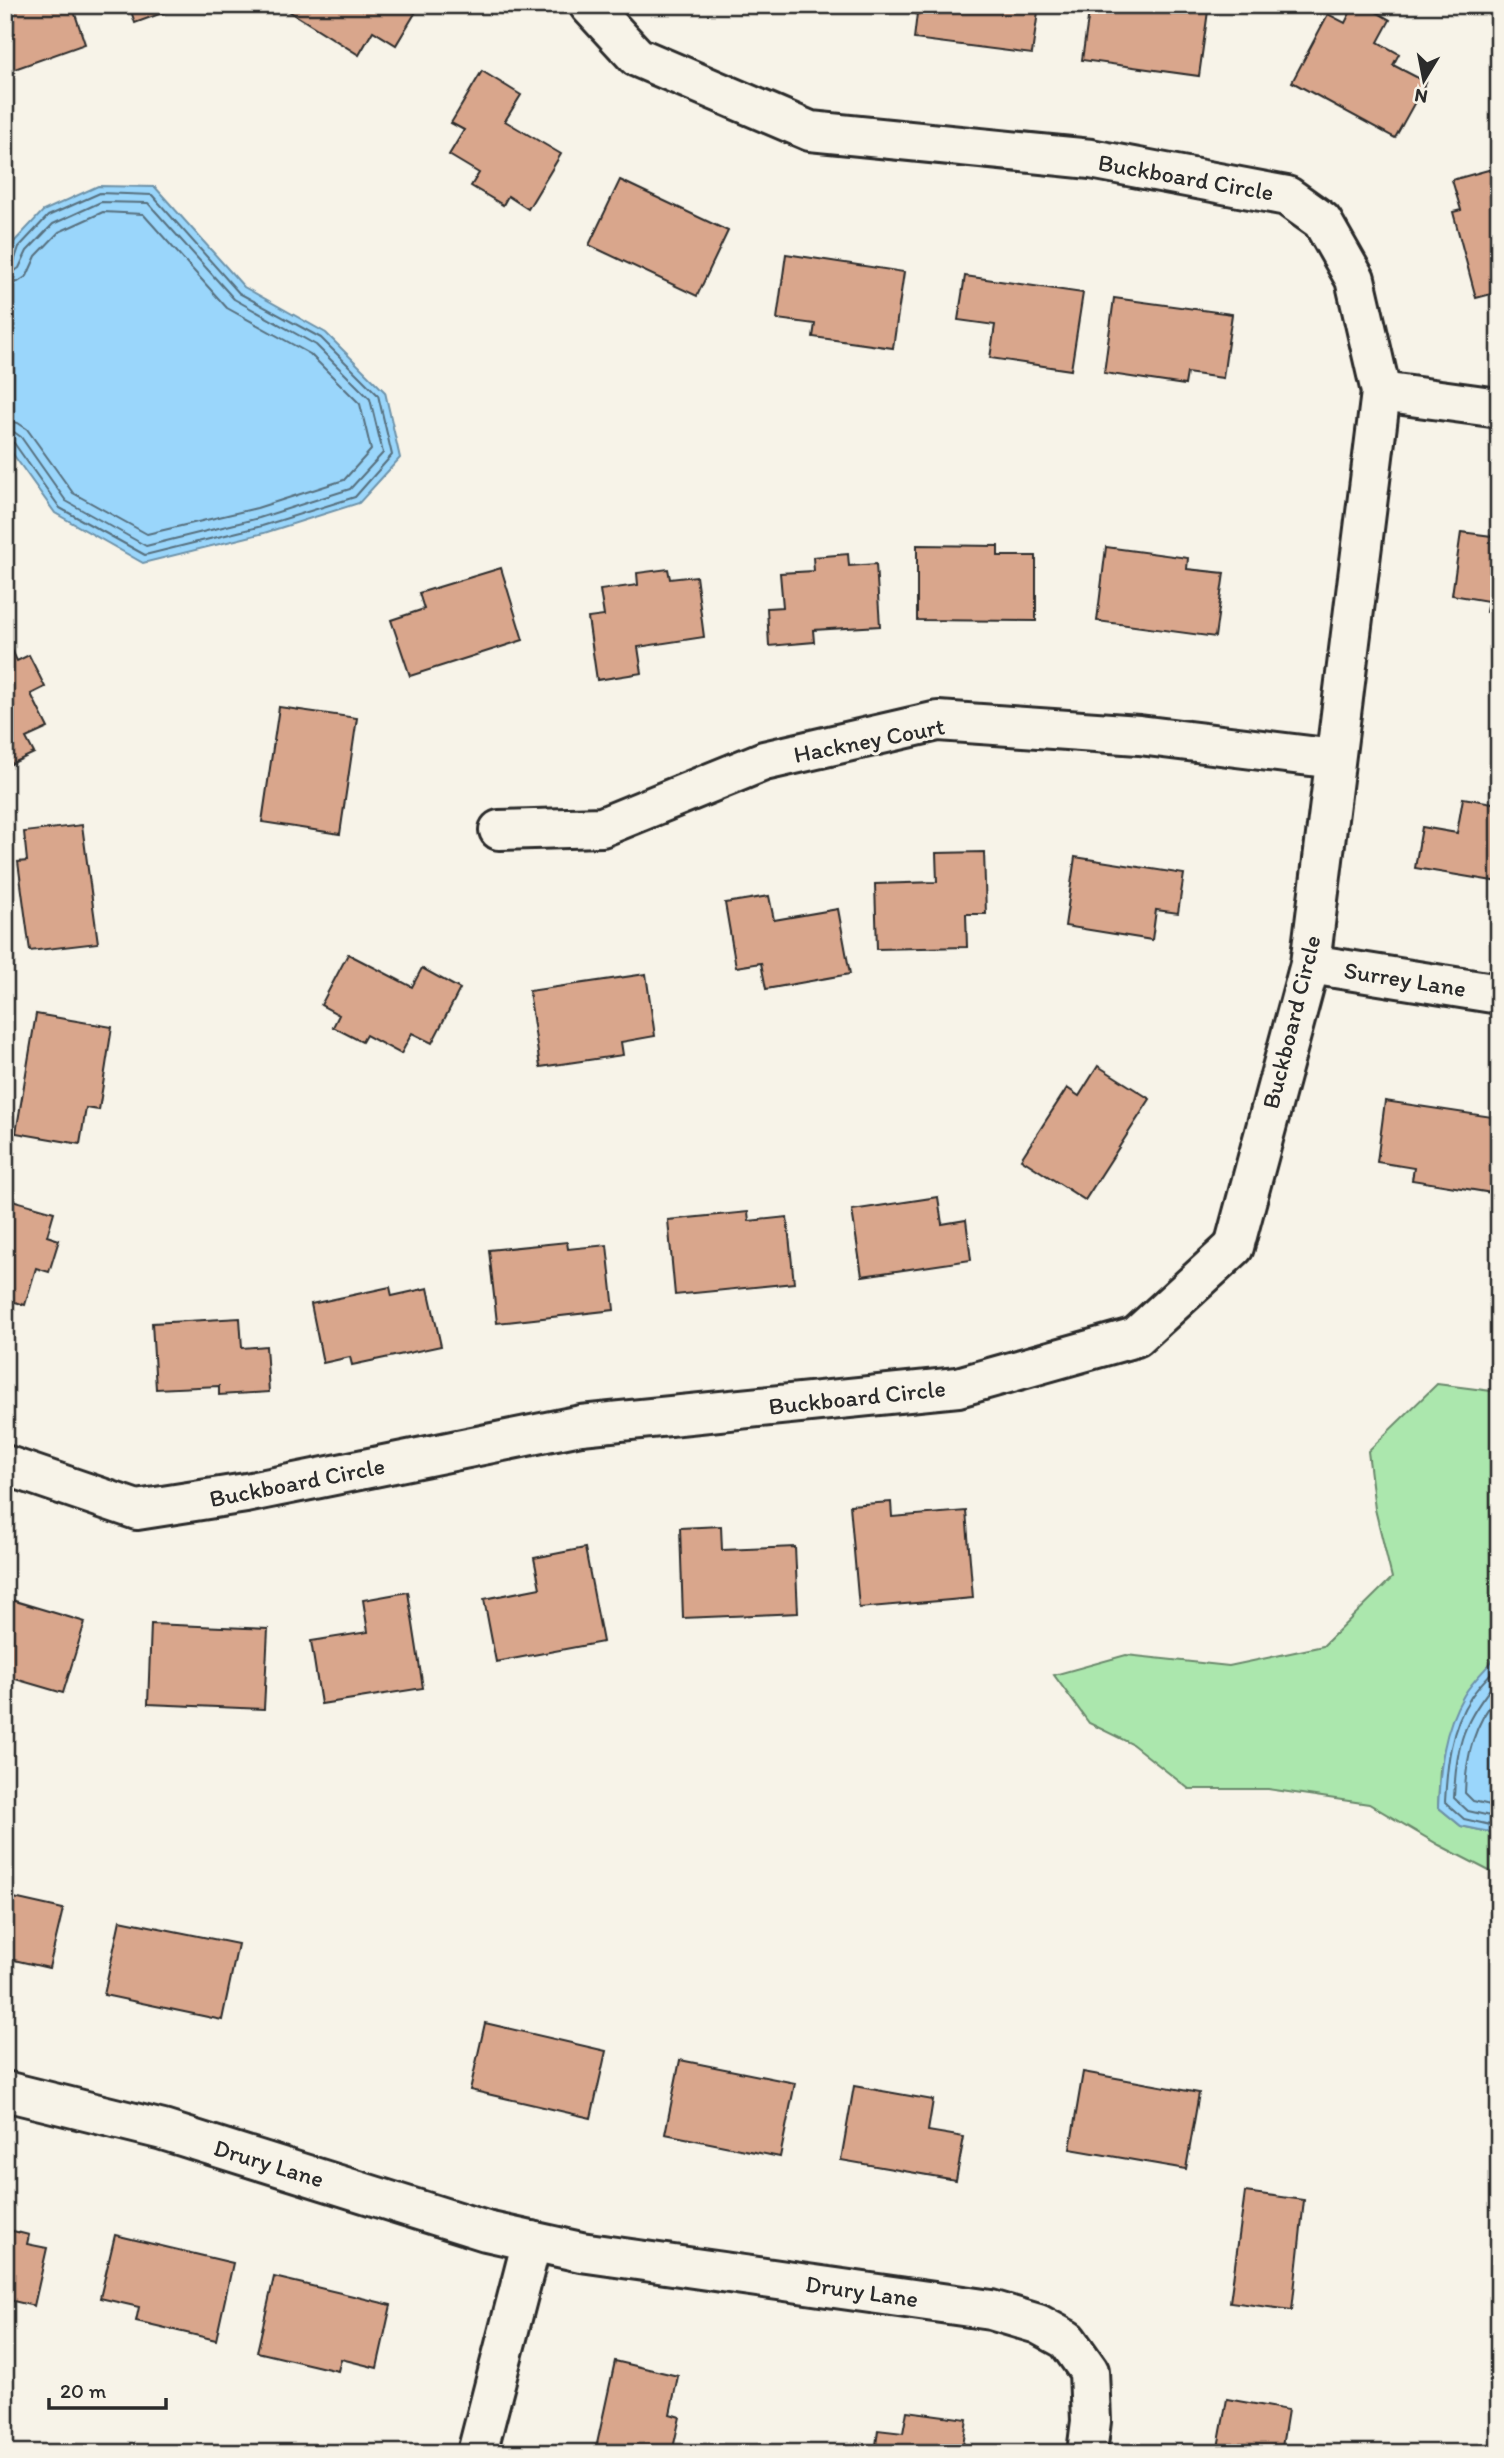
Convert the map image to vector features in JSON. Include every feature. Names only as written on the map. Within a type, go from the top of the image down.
[{"type":"street","name":"Buckboard Circle","points":[[5,1465],[137,1510],[246,1493],[582,1425],[958,1387],[1136,1337],[1234,1247],[1310,964],[1381,392],[1355,279],[1322,221],[1287,196],[1091,159],[810,131],[637,57],[589,5]]},
{"type":"street","points":[[1381,392],[1499,408]]},
{"type":"street","name":"Hackney Court","points":[[499,830],[602,827],[764,761],[938,721],[1139,735],[1335,759]]},
{"type":"street","name":"Surrey Lane","points":[[1310,964],[1499,994]]},
{"type":"street","name":"Drury Lane","points":[[5,2091],[163,2130],[486,2231],[581,2252],[991,2310],[1038,2324],[1067,2340],[1089,2371],[1091,2421],[1087,2453]]},
{"type":"street","points":[[477,2453],[532,2241]]},
{"type":"green space","points":[[1437,1384],[1499,1392],[1499,1653],[1488,1666],[1440,1768],[1438,1807],[1461,1826],[1499,1834],[1499,1876],[1369,1804],[1268,1789],[1189,1789],[1132,1744],[1089,1723],[1054,1675],[1126,1655],[1229,1666],[1323,1646],[1392,1578],[1375,1509],[1368,1451]]},
{"type":"water","points":[[98,186],[155,187],[244,287],[326,333],[385,392],[400,458],[359,503],[264,533],[143,563],[55,513],[5,443],[5,270],[12,244],[43,211]]},
{"type":"water","points":[[1499,1653],[1499,1834],[1461,1826],[1438,1807],[1442,1764],[1451,1722],[1468,1689]]},
{"type":"building","points":[[5,5],[72,5],[85,44],[9,71],[5,62]]},
{"type":"building","points":[[129,5],[184,5],[135,23]]},
{"type":"building","points":[[286,5],[420,5],[396,45],[373,31],[359,55],[284,8]]},
{"type":"building","points":[[918,5],[1039,5],[1032,54],[914,39]]},
{"type":"building","points":[[1090,5],[1173,5],[1208,11],[1199,76],[1082,60]]},
{"type":"building","points":[[1354,5],[1364,5],[1390,20],[1378,42],[1399,54],[1393,65],[1426,82],[1395,138],[1292,82],[1328,14],[1345,23]]},
{"type":"building","points":[[482,71],[521,95],[505,121],[561,154],[528,209],[508,196],[503,205],[471,186],[479,173],[449,155],[464,130],[451,123]]},
{"type":"building","points":[[1499,167],[1499,292],[1476,298],[1453,212],[1461,210],[1452,180]]},
{"type":"building","points":[[620,180],[728,231],[697,296],[589,245]]},
{"type":"building","points":[[786,254],[904,272],[893,348],[813,337],[815,324],[777,319]]},
{"type":"building","points":[[965,276],[1083,293],[1071,370],[990,358],[995,325],[958,320]]},
{"type":"building","points":[[1114,298],[1232,314],[1223,378],[1187,373],[1185,385],[1104,373]]},
{"type":"building","points":[[1461,532],[1499,537],[1499,614],[1486,612],[1488,601],[1452,595]]},
{"type":"building","points":[[917,545],[998,546],[998,556],[1036,556],[1036,621],[917,620]]},
{"type":"building","points":[[1106,547],[1188,558],[1187,569],[1224,573],[1215,637],[1097,621]]},
{"type":"building","points":[[848,554],[849,566],[876,564],[880,626],[813,630],[814,642],[769,646],[767,608],[783,607],[780,573],[814,571],[813,557]]},
{"type":"building","points":[[501,568],[523,640],[410,676],[391,620],[424,609],[419,593]]},
{"type":"building","points":[[668,569],[670,579],[696,576],[704,637],[638,647],[642,673],[597,680],[588,618],[604,616],[600,590],[638,585],[637,573]]},
{"type":"building","points":[[7,639],[17,661],[29,655],[45,687],[31,694],[48,728],[26,738],[34,753],[5,767]]},
{"type":"building","points":[[279,707],[357,718],[340,834],[262,822]]},
{"type":"building","points":[[1463,798],[1499,804],[1499,882],[1415,868],[1422,827],[1457,833]]},
{"type":"building","points":[[82,825],[98,943],[30,951],[18,862],[27,861],[24,832]]},
{"type":"building","points":[[984,852],[986,914],[966,914],[967,947],[877,949],[875,884],[937,882],[936,853]]},
{"type":"building","points":[[1075,857],[1184,874],[1178,913],[1156,910],[1152,940],[1065,926]]},
{"type":"building","points":[[769,896],[774,920],[838,909],[850,974],[766,989],[761,963],[736,967],[725,903]]},
{"type":"building","points":[[348,954],[412,987],[422,968],[460,989],[432,1043],[412,1033],[401,1054],[366,1035],[362,1042],[333,1027],[339,1015],[321,1005]]},
{"type":"building","points":[[646,974],[655,1036],[621,1042],[623,1055],[540,1067],[529,991]]},
{"type":"building","points":[[36,1014],[112,1027],[99,1110],[86,1108],[80,1144],[16,1133]]},
{"type":"building","points":[[1098,1066],[1150,1099],[1085,1200],[1021,1159],[1067,1088],[1079,1096]]},
{"type":"building","points":[[1385,1101],[1499,1118],[1499,1145],[1492,1193],[1412,1180],[1414,1168],[1377,1162]]},
{"type":"building","points":[[938,1197],[942,1224],[966,1220],[971,1260],[862,1276],[852,1210]]},
{"type":"building","points":[[5,1198],[54,1212],[47,1236],[59,1240],[49,1272],[36,1268],[25,1305],[5,1299]]},
{"type":"building","points":[[748,1212],[749,1221],[787,1217],[794,1283],[675,1295],[668,1220]]},
{"type":"building","points":[[567,1242],[568,1249],[607,1245],[614,1310],[497,1323],[489,1250]]},
{"type":"building","points":[[390,1287],[392,1296],[428,1288],[441,1346],[352,1365],[350,1357],[323,1363],[311,1304]]},
{"type":"building","points":[[240,1318],[242,1348],[266,1346],[269,1392],[219,1395],[219,1386],[156,1389],[152,1323]]},
{"type":"building","points":[[891,1502],[892,1517],[966,1511],[973,1598],[859,1608],[850,1505]]},
{"type":"building","points":[[721,1526],[722,1550],[795,1547],[798,1613],[683,1618],[680,1528]]},
{"type":"building","points":[[585,1548],[603,1642],[496,1662],[484,1599],[540,1588],[534,1558]]},
{"type":"building","points":[[408,1592],[423,1688],[321,1704],[311,1641],[368,1632],[363,1600]]},
{"type":"building","points":[[5,1598],[85,1622],[63,1693],[5,1676]]},
{"type":"building","points":[[151,1624],[268,1629],[264,1709],[148,1704]]},
{"type":"building","points":[[5,1896],[63,1909],[49,1968],[5,1958]]},
{"type":"building","points":[[120,1920],[238,1944],[222,2020],[104,1995]]},
{"type":"building","points":[[485,2023],[606,2051],[591,2118],[470,2090]]},
{"type":"building","points":[[680,2060],[795,2083],[780,2157],[665,2134]]},
{"type":"building","points":[[1083,2072],[1199,2093],[1186,2169],[1070,2149]]},
{"type":"building","points":[[854,2086],[933,2100],[928,2131],[964,2137],[956,2180],[841,2160]]},
{"type":"building","points":[[1245,2192],[1304,2200],[1292,2310],[1230,2302]]},
{"type":"building","points":[[5,2229],[29,2235],[27,2244],[47,2248],[34,2306],[5,2299]]},
{"type":"building","points":[[115,2235],[233,2263],[216,2340],[136,2321],[139,2307],[100,2298]]},
{"type":"building","points":[[274,2277],[391,2305],[377,2368],[341,2359],[338,2371],[257,2352]]},
{"type":"building","points":[[615,2361],[678,2376],[670,2414],[680,2417],[672,2453],[595,2453]]},
{"type":"building","points":[[1227,2399],[1288,2410],[1281,2453],[1217,2453]]},
{"type":"building","points":[[907,2411],[967,2419],[962,2453],[875,2453],[878,2430],[903,2433]]}]
